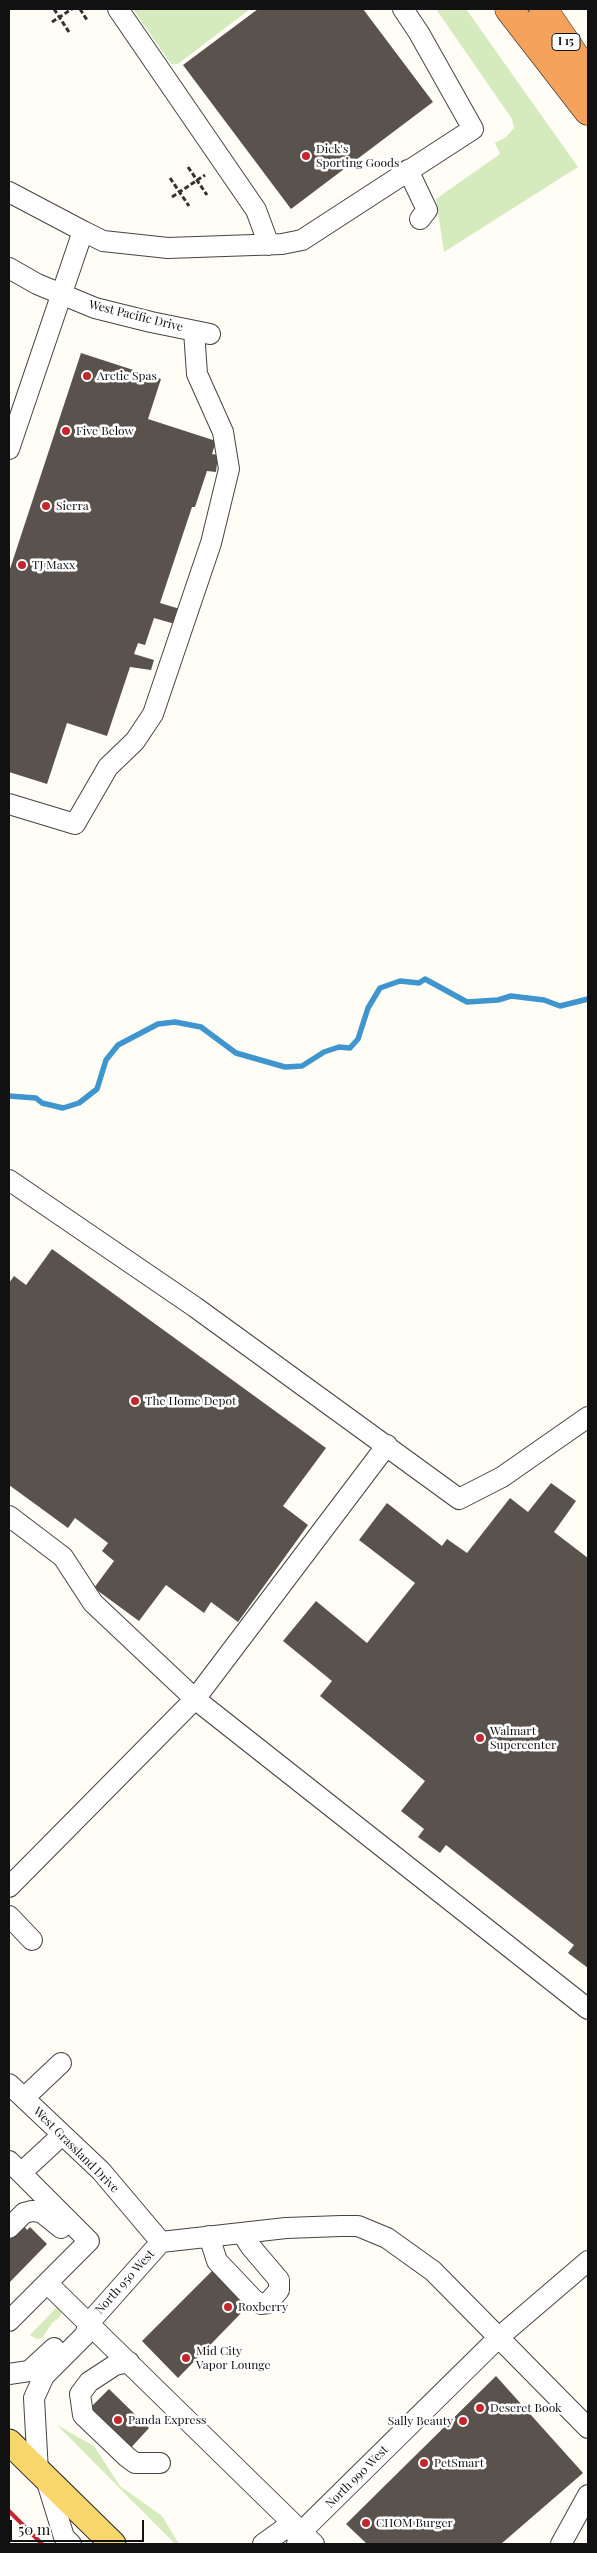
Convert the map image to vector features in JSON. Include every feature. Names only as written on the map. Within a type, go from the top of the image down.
[{"type":"highway","points":[[509,9],[588,111]]},
{"type":"highway","name":"I 15","points":[[543,9],[588,75]]},
{"type":"main road","points":[[9,2442],[113,2544]]},
{"type":"street","points":[[118,9],[256,210],[269,245]]},
{"type":"street","points":[[9,192],[103,241],[168,248],[269,245],[302,240],[473,129],[420,33],[403,9]]},
{"type":"street","points":[[408,170],[427,210],[420,219]]},
{"type":"street","points":[[9,449],[83,231]]},
{"type":"street","name":"West Pacific Drive","points":[[9,268],[95,308],[202,332],[197,374],[223,432],[229,469],[211,543],[152,714],[135,741],[108,767],[75,824],[9,804]]},
{"type":"street","points":[[9,1180],[187,1302],[387,1445],[459,1499],[502,1477],[588,1417]]},
{"type":"street","points":[[9,1887],[195,1699],[387,1445]]},
{"type":"street","points":[[9,1516],[63,1557],[92,1603],[195,1699],[588,2009]]},
{"type":"street","points":[[9,1916],[32,1940]]},
{"type":"street","points":[[24,2098],[61,2063]]},
{"type":"street","name":"West Grassland Drive","points":[[9,2084],[100,2171],[161,2242]]},
{"type":"street","points":[[9,2321],[89,2241],[15,2167],[62,2135]]},
{"type":"street","points":[[9,2228],[24,2213],[41,2212],[67,2236],[72,2244],[74,2256]]},
{"type":"street","points":[[161,2242],[291,2228],[358,2226],[387,2238],[433,2271],[588,2428]]},
{"type":"street","points":[[209,2236],[217,2261],[254,2300],[261,2304],[268,2303],[278,2290],[279,2280],[251,2248],[242,2233]]},
{"type":"street","name":"North 950 West","points":[[71,2544],[64,2537],[42,2475],[34,2398],[44,2376],[86,2335],[89,2323],[161,2242]]},
{"type":"street","name":"North 990 West","points":[[304,2540],[498,2338],[588,2261]]},
{"type":"street","points":[[47,2283],[129,2362],[304,2540]]},
{"type":"street","name":"North 950 West","points":[[9,2374],[29,2371],[77,2325],[89,2323]]},
{"type":"street","points":[[129,2362],[115,2365],[89,2382],[80,2394],[83,2415],[126,2457],[135,2463],[160,2463]]},
{"type":"street","points":[[561,2544],[588,2495]]},
{"type":"street","points":[[263,2544],[284,2528],[304,2540]]},
{"type":"path","points":[[54,9],[69,32]]},
{"type":"path","points":[[52,22],[72,9]]},
{"type":"path","points":[[80,9],[88,20]]},
{"type":"path","points":[[188,167],[207,195]]},
{"type":"path","points":[[172,197],[205,174]]},
{"type":"path","points":[[170,178],[189,206]]},
{"type":"green space","points":[[133,9],[250,9],[178,64],[171,64]]},
{"type":"green space","points":[[436,9],[466,9],[578,167],[444,252],[436,199],[500,154],[495,143],[506,137],[514,128],[512,119]]},
{"type":"green space","points":[[57,2307],[62,2311],[60,2317],[52,2323],[42,2338],[37,2339],[30,2335]]},
{"type":"green space","points":[[57,2425],[94,2446],[120,2486],[162,2516],[179,2544],[175,2544]]},
{"type":"building","name":"Dick's Sporting Goods","points":[[258,9],[363,9],[433,102],[291,209],[183,65]]},
{"type":"building","points":[[81,353],[161,379],[148,419],[216,441],[212,454],[218,455],[216,472],[207,471],[195,507],[192,507],[160,603],[180,609],[175,624],[154,618],[145,645],[138,643],[134,654],[154,660],[151,670],[130,667],[107,736],[67,723],[47,784],[9,772],[9,572]]},
{"type":"building","name":"The Home Depot","points":[[52,1249],[326,1448],[283,1506],[308,1525],[238,1622],[211,1602],[204,1613],[166,1585],[139,1621],[94,1588],[114,1561],[102,1551],[108,1543],[75,1518],[68,1528],[9,1485],[9,1283],[14,1276],[26,1285]]},
{"type":"building","name":"Walmart Supercenter","points":[[551,1483],[576,1501],[554,1532],[588,1558],[588,1968],[568,1953],[574,1945],[446,1845],[440,1853],[418,1837],[424,1829],[401,1811],[425,1781],[320,1696],[332,1681],[283,1641],[316,1601],[367,1643],[415,1583],[359,1540],[387,1503],[442,1546],[447,1539],[467,1553],[510,1498],[528,1512]]},
{"type":"building","points":[[24,2226],[27,2230],[30,2227],[47,2244],[9,2283],[9,2240]]},
{"type":"building","points":[[226,2263],[248,2306],[178,2378],[142,2341],[212,2271],[215,2274]]},
{"type":"building","points":[[496,2376],[583,2473],[501,2544],[367,2544],[346,2524]]},
{"type":"building","name":"Panda Express","points":[[109,2389],[149,2428],[128,2451],[87,2411]]},
{"type":"waterway","points":[[9,1096],[36,1098],[42,1103],[63,1108],[79,1103],[97,1089],[106,1060],[118,1045],[158,1024],[175,1022],[201,1027],[236,1053],[285,1067],[302,1066],[324,1052],[339,1047],[350,1048],[358,1039],[368,1008],[380,988],[400,981],[419,983],[425,979],[467,1002],[498,1000],[511,996],[544,1000],[560,1006],[588,999]]},
{"type":"railway","points":[[9,2511],[42,2544]]},
{"type":"place","name":"Dick's Sporting Goods","points":[[306,156]]},
{"type":"place","name":"Arctic Spas","points":[[87,376]]},
{"type":"place","name":"Five Below","points":[[66,431]]},
{"type":"place","name":"Sierra","points":[[46,506]]},
{"type":"place","name":"TJ Maxx","points":[[22,565]]},
{"type":"place","name":"The Home Depot","points":[[135,1401]]},
{"type":"place","name":"Walmart Supercenter","points":[[480,1738]]},
{"type":"place","name":"Roxberry","points":[[228,2307]]},
{"type":"place","name":"Mid City Vapor Lounge","points":[[186,2358]]},
{"type":"place","name":"Deseret Book","points":[[480,2408]]},
{"type":"place","name":"Panda Express","points":[[118,2420]]},
{"type":"place","name":"Sally Beauty","points":[[463,2421]]},
{"type":"place","name":"PetSmart","points":[[424,2463]]},
{"type":"place","name":"CHOM Burger","points":[[366,2523]]}]
